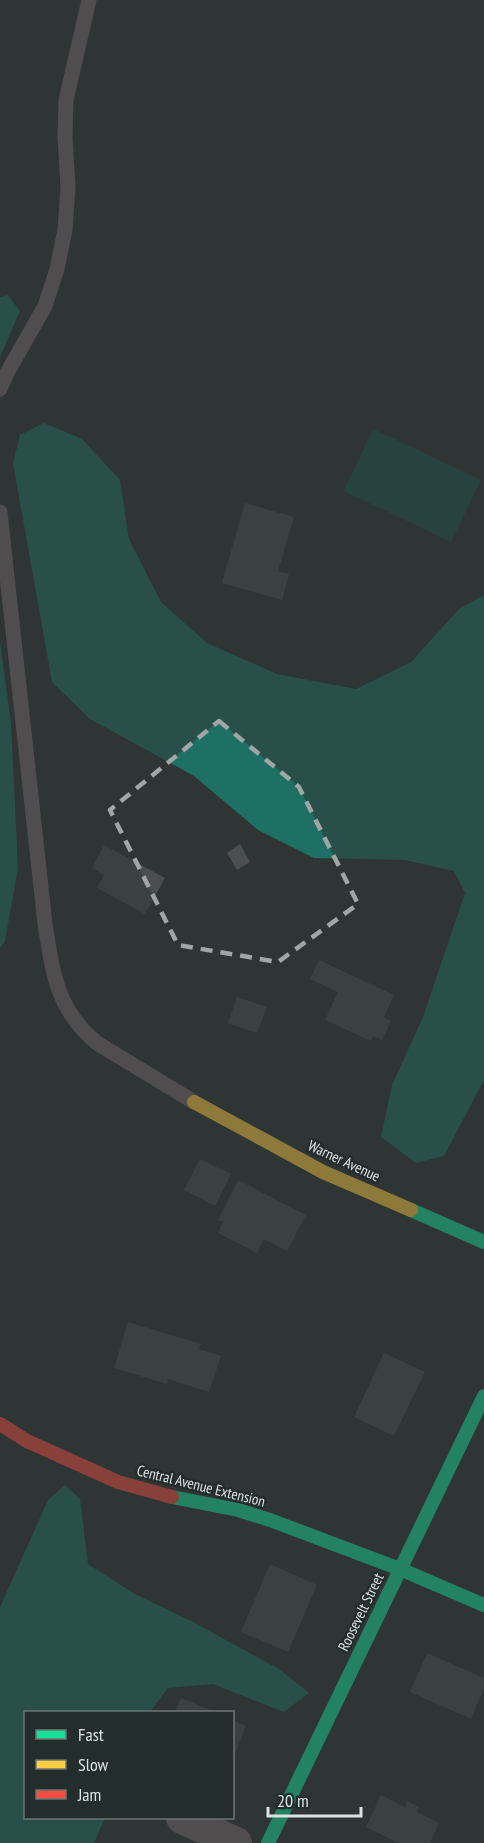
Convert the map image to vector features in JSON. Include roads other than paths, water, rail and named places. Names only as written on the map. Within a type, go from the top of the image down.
[{"type":"street","name":"Warner Avenue","points":[[195,1102],[323,1172],[484,1242]]},
{"type":"street","name":"Roosevelt Street","points":[[268,1843],[484,1396]]},
{"type":"street","name":"Central Avenue Extension","points":[[0,1424],[27,1441],[130,1486],[166,1496],[238,1510],[400,1569],[484,1605]]},
{"type":"street","points":[[184,1819],[236,1843]]},
{"type":"lane","points":[[0,389],[45,306],[57,269],[65,230],[68,187],[65,136],[66,100],[89,0]]},
{"type":"lane","points":[[0,512],[45,924],[58,989],[64,1004],[83,1031],[195,1102]]}]
